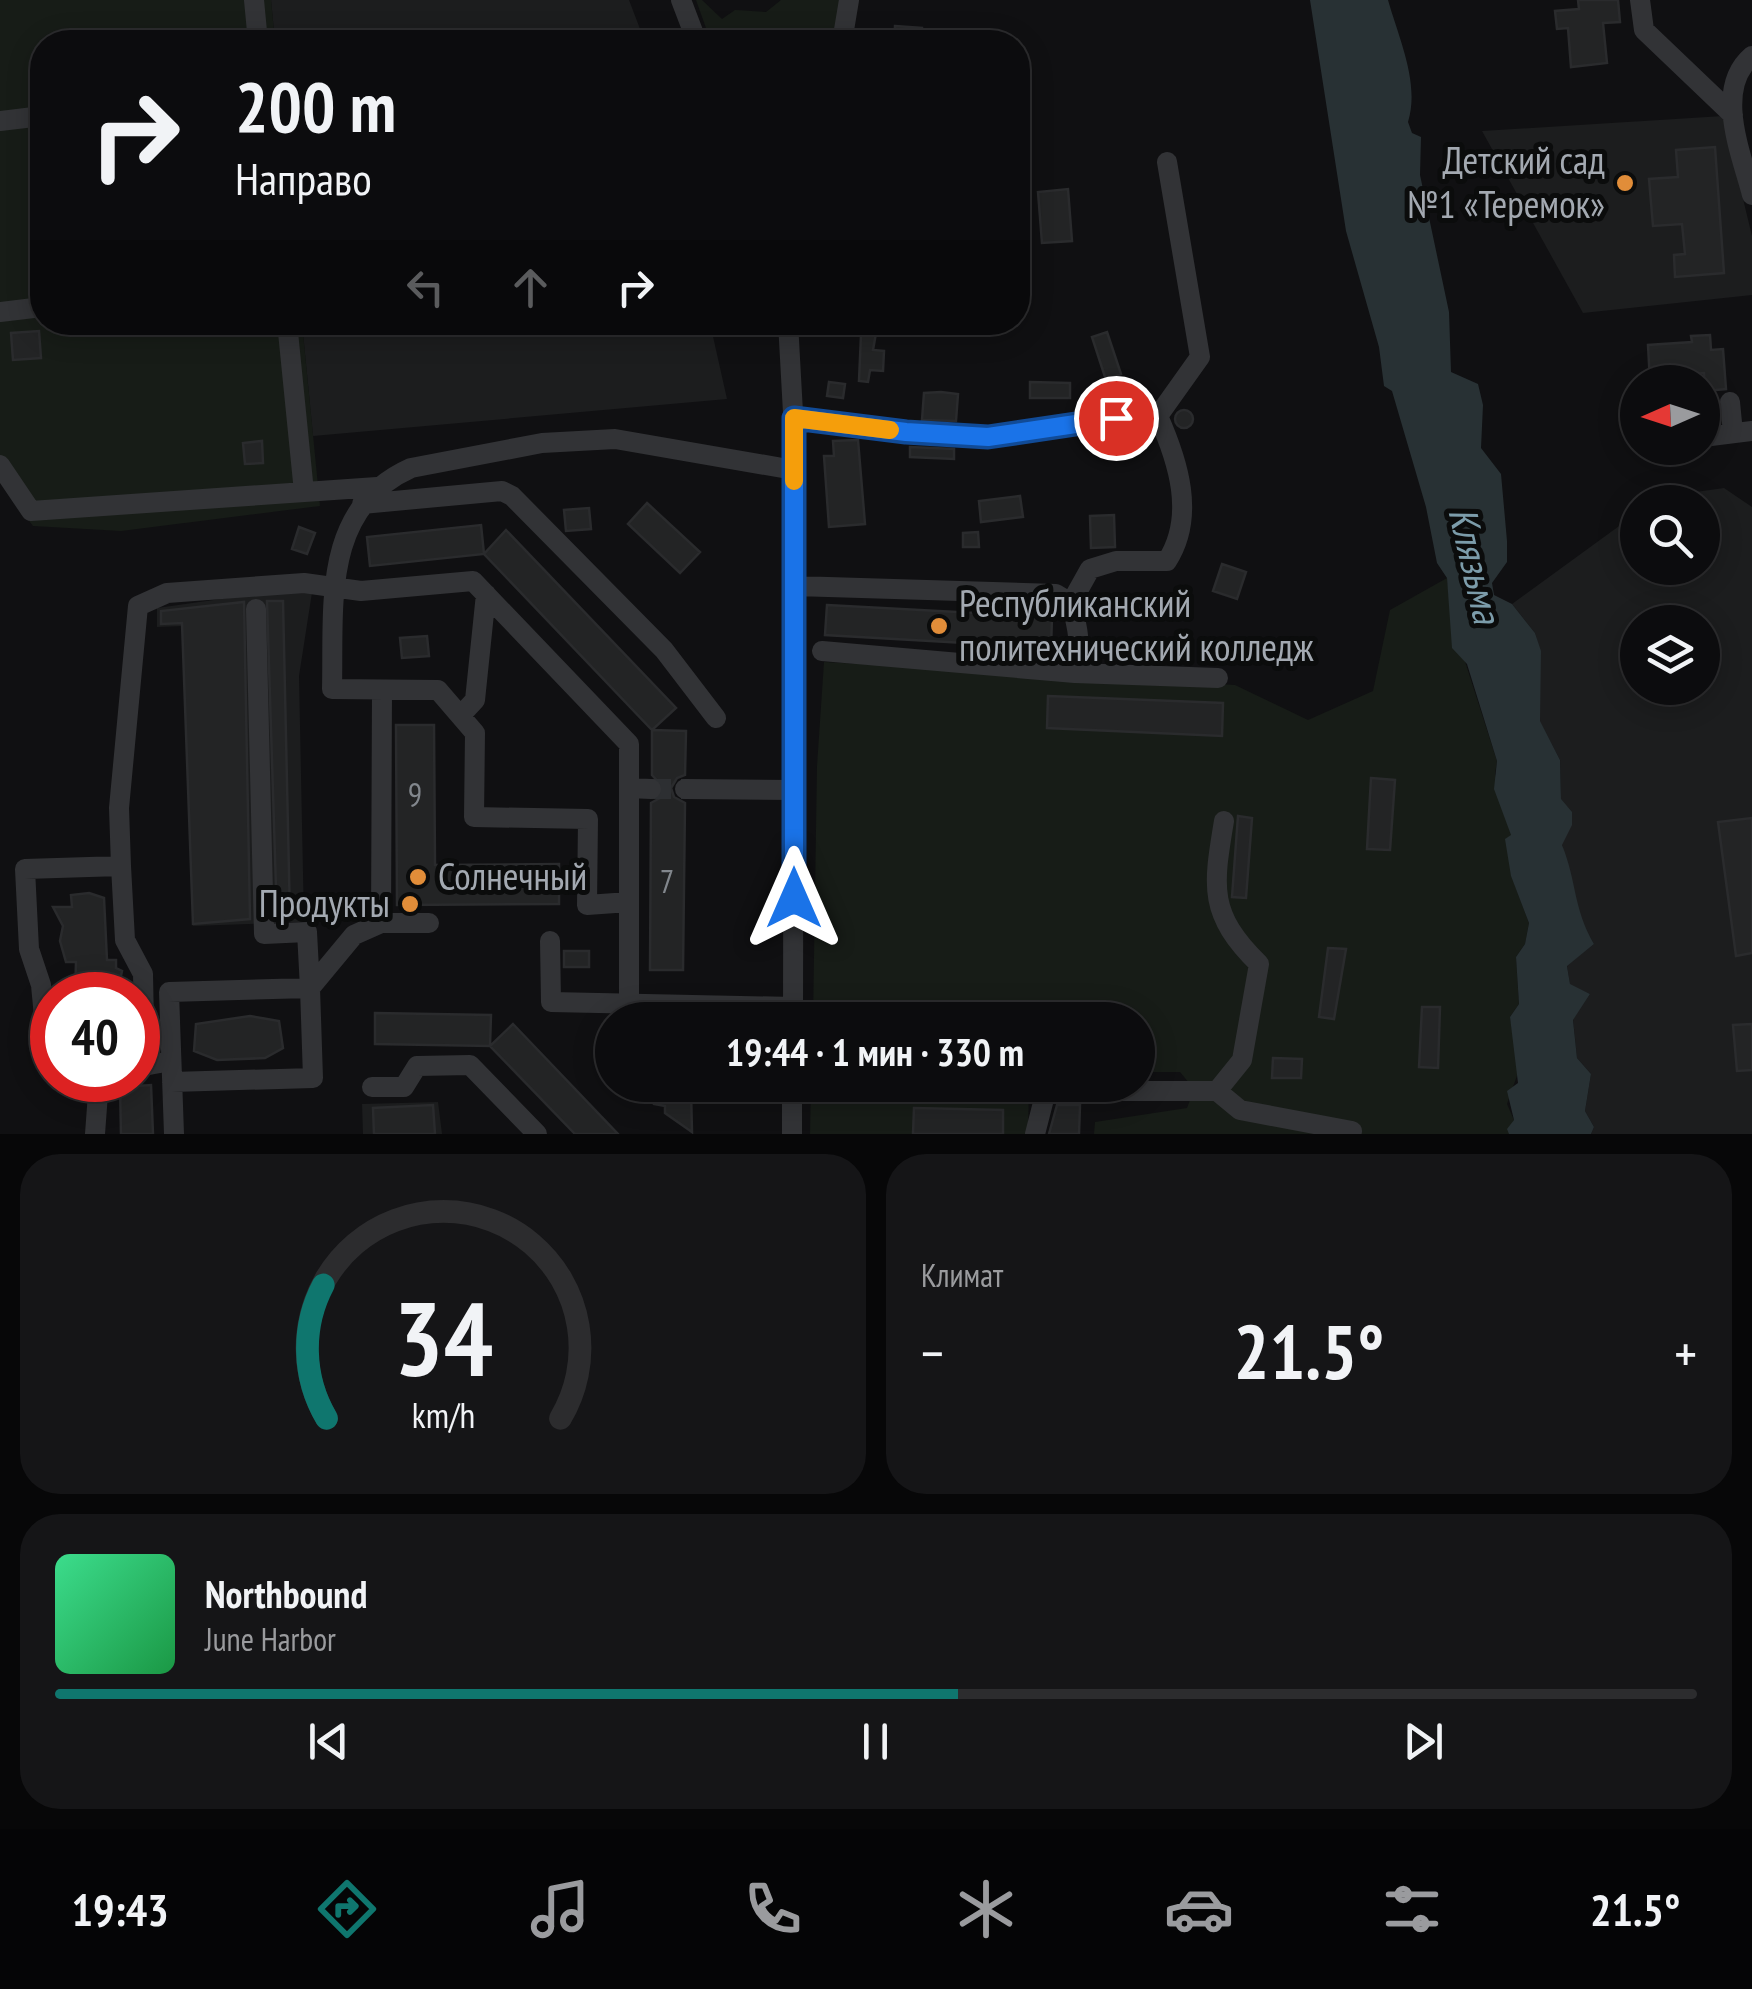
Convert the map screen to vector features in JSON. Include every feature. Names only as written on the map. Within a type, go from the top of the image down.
[{"type":"street","points":[[254,0],[257,30]]},
{"type":"street","points":[[681,0],[693,30]]},
{"type":"street","points":[[844,30],[849,0]]},
{"type":"street","points":[[1640,0],[1644,30],[1732,115]]},
{"type":"street","points":[[1752,56],[1744,63],[1733,96],[1732,115],[1752,195]]},
{"type":"street","points":[[0,120],[30,117]]},
{"type":"street","points":[[1158,416],[1200,358],[1167,162]]},
{"type":"street","points":[[0,312],[30,309]]},
{"type":"street","points":[[288,335],[304,492]]},
{"type":"street","points":[[789,335],[794,418],[793,1002]]},
{"type":"street","points":[[1730,402],[1742,432]]},
{"type":"street","points":[[794,418],[906,432],[988,437],[1148,413],[1158,416]]},
{"type":"street","points":[[1074,673],[1081,652],[1071,603],[1090,569],[1116,560],[1168,561],[1176,548],[1185,504],[1158,416]]},
{"type":"street","points":[[629,902],[587,905],[588,819],[474,817],[476,733],[438,690],[332,689],[336,588],[344,538],[362,504],[377,486],[411,468],[568,440],[640,441],[794,470]]},
{"type":"street","points":[[0,465],[31,511],[377,486]]},
{"type":"street","points":[[362,504],[502,491],[512,496],[664,650],[716,718]]},
{"type":"street","points":[[141,972],[125,940],[119,808],[138,606],[167,593],[304,582],[361,591],[474,580],[628,744],[629,1002]]},
{"type":"street","points":[[795,586],[1056,594],[1071,603]]},
{"type":"street","points":[[462,714],[475,700],[486,594]]},
{"type":"street","points":[[160,1070],[313,1078],[308,932],[264,934],[256,609]]},
{"type":"street","points":[[822,651],[1074,673],[1218,678]]},
{"type":"street","points":[[381,923],[382,690]]},
{"type":"street","points":[[629,788],[652,789]]},
{"type":"street","points":[[685,789],[794,790]]},
{"type":"street","points":[[1216,1091],[1242,1060],[1259,964],[1232,937],[1213,885],[1224,821]]},
{"type":"street","points":[[37,972],[29,949],[25,869],[121,866]]},
{"type":"street","points":[[174,1134],[169,992],[310,988],[354,935],[381,923],[429,923]]},
{"type":"street","points":[[550,942],[551,1002],[595,1003]]},
{"type":"street","points":[[372,1087],[404,1087],[416,1066],[470,1065],[538,1134]]},
{"type":"street","points":[[1035,1134],[1046,1091],[1216,1091],[1240,1110],[1352,1131]]},
{"type":"street","points":[[95,1134],[97,1102]]},
{"type":"street","points":[[792,1102],[792,1134]]},
{"type":"shaded area","points":[[0,0],[271,0],[274,30],[30,30],[30,335],[303,335],[320,506],[121,531],[33,526],[0,482]]},
{"type":"shaded area","points":[[271,0],[629,0],[640,30],[274,30]]},
{"type":"shaded area","points":[[696,0],[702,0],[722,19],[735,10],[766,12],[781,0],[842,0],[837,30],[707,30]]},
{"type":"shaded area","name":"Детский сад №1 «Теремок»","points":[[1723,116],[1752,236],[1752,295],[1583,313],[1482,131]]},
{"type":"shaded area","points":[[303,335],[713,335],[727,399],[313,436]]},
{"type":"shaded area","points":[[1720,489],[1752,507],[1752,1134],[1591,1134],[1594,1127],[1585,1111],[1591,1074],[1577,1058],[1573,1019],[1590,994],[1570,985],[1567,965],[1594,944],[1576,913],[1562,845],[1560,760],[1540,722],[1540,650],[1535,633],[1512,604],[1620,525],[1620,585],[1720,585]]},
{"type":"shaded area","points":[[1447,578],[1452,621],[1497,761],[1495,774],[1511,835],[1511,875],[1529,923],[1525,944],[1516,957],[1519,1004],[1510,1017],[1519,1070],[1507,1104],[1514,1120],[1509,1134],[1094,1134],[1095,1122],[1187,1108],[1194,1089],[1180,1072],[1155,1072],[1155,1002],[813,1002],[817,766],[824,662],[1235,685],[1308,720],[1373,691],[1390,610]]},
{"type":"shaded area","points":[[313,586],[299,676],[304,922],[193,926],[183,626],[157,627],[157,608]]},
{"type":"shaded area","points":[[438,1102],[442,1134],[363,1134],[362,1104]]},
{"type":"shaded area","points":[[811,1102],[1029,1102],[1028,1134],[810,1134]]},
{"type":"water","name":"Клязьма","points":[[1310,0],[1388,0],[1407,61],[1411,92],[1408,122],[1412,133],[1421,137],[1420,175],[1449,312],[1451,372],[1478,384],[1483,405],[1481,448],[1501,474],[1507,562],[1492,583],[1494,595],[1512,604],[1535,633],[1541,651],[1540,721],[1560,760],[1561,799],[1572,812],[1572,825],[1562,845],[1582,919],[1594,944],[1567,966],[1570,984],[1590,994],[1573,1020],[1577,1058],[1591,1074],[1585,1111],[1594,1127],[1591,1134],[1509,1134],[1507,1129],[1514,1120],[1507,1091],[1518,1083],[1510,1017],[1519,1004],[1516,957],[1525,944],[1529,923],[1511,876],[1505,839],[1511,835],[1494,789],[1497,761],[1467,664],[1452,648],[1447,578],[1437,563],[1426,507],[1392,391],[1384,386],[1379,347],[1346,231]]},
{"type":"building","points":[[1578,0],[1618,0],[1620,22],[1603,23],[1607,63],[1571,67],[1568,28],[1557,29],[1555,11],[1579,9]]},
{"type":"building","points":[[895,26],[922,28],[922,30],[895,30]]},
{"type":"building","points":[[1715,147],[1724,273],[1675,277],[1674,255],[1685,254],[1682,224],[1653,226],[1649,179],[1678,177],[1676,150]]},
{"type":"building","points":[[1068,189],[1072,241],[1042,243],[1038,192]]},
{"type":"building","points":[[1107,332],[1121,374],[1106,380],[1092,337]]},
{"type":"building","points":[[11,333],[39,335],[41,358],[13,360]]},
{"type":"building","points":[[861,335],[876,335],[873,350],[884,351],[883,371],[870,370],[868,382],[859,381]]},
{"type":"building","points":[[1710,335],[1711,350],[1723,349],[1726,389],[1720,390],[1720,365],[1649,365],[1648,345],[1692,342],[1691,336]]},
{"type":"building","points":[[829,382],[845,384],[843,398],[827,396]]},
{"type":"building","points":[[1030,382],[1070,383],[1070,398],[1030,398]]},
{"type":"building","points":[[924,393],[958,394],[956,421],[922,420]]},
{"type":"building","points":[[1184,410],[1191,412],[1191,426],[1184,428],[1177,426],[1175,419],[1177,412]]},
{"type":"building","points":[[858,440],[865,524],[829,527],[824,456],[834,456],[833,441]]},
{"type":"building","points":[[262,441],[263,463],[245,464],[243,443]]},
{"type":"building","points":[[910,447],[954,449],[954,459],[910,457]]},
{"type":"building","points":[[1020,496],[1023,517],[981,522],[979,501]]},
{"type":"building","points":[[647,503],[700,552],[680,573],[628,524]]},
{"type":"building","points":[[589,508],[591,529],[566,531],[564,510]]},
{"type":"building","points":[[1114,515],[1115,547],[1091,548],[1090,516]]},
{"type":"building","points":[[481,525],[484,554],[370,566],[367,537]]},
{"type":"building","points":[[299,527],[315,533],[307,554],[292,549]]},
{"type":"building","points":[[506,530],[676,708],[652,730],[484,554]]},
{"type":"building","points":[[978,532],[979,547],[963,547],[963,533]]},
{"type":"building","points":[[1222,564],[1246,572],[1237,599],[1213,591]]},
{"type":"building","points":[[267,601],[283,601],[290,919],[277,920]]},
{"type":"building","points":[[244,602],[250,919],[193,924],[182,623],[161,624],[161,611]]},
{"type":"building","name":"Республиканский политехнический колледж","points":[[827,605],[1052,617],[1051,648],[825,635]]},
{"type":"building","points":[[427,636],[429,656],[402,658],[400,638]]},
{"type":"building","points":[[1048,696],[1223,703],[1222,736],[1047,728]]},
{"type":"building","points":[[396,725],[434,725],[435,865],[559,864],[559,904],[397,905]]},
{"type":"building","points":[[652,730],[686,731],[685,775],[677,778],[671,788],[674,797],[685,803],[683,970],[650,970],[651,803],[662,797],[665,789],[652,775]]},
{"type":"building","points":[[1371,778],[1395,780],[1390,850],[1367,849]]},
{"type":"building","points":[[1238,816],[1252,818],[1246,898],[1232,897]]},
{"type":"building","points":[[1752,818],[1752,953],[1736,956],[1718,822]]},
{"type":"building","points":[[89,893],[104,898],[107,960],[116,960],[116,968],[122,972],[76,972],[76,962],[66,962],[60,941],[63,926],[53,907],[72,907],[71,895]]},
{"type":"building","points":[[1328,948],[1346,949],[1334,1019],[1319,1017]]},
{"type":"building","points":[[564,951],[589,951],[589,967],[564,967]]},
{"type":"building","points":[[1422,1007],[1440,1007],[1438,1068],[1419,1067]]},
{"type":"building","points":[[375,1013],[491,1015],[490,1046],[375,1044]]},
{"type":"building","points":[[250,1016],[279,1021],[283,1048],[265,1058],[217,1060],[194,1051],[196,1024]]},
{"type":"building","points":[[513,1024],[618,1134],[575,1134],[490,1046]]},
{"type":"building","points":[[1752,1024],[1752,1070],[1737,1071],[1733,1025]]},
{"type":"building","points":[[1273,1058],[1302,1059],[1301,1078],[1272,1078]]},
{"type":"building","points":[[120,1102],[152,1102],[153,1134],[121,1134]]},
{"type":"building","points":[[691,1102],[692,1132],[665,1113],[665,1106],[654,1104]]},
{"type":"building","points":[[433,1105],[435,1134],[374,1134],[373,1108]]},
{"type":"building","points":[[1057,1105],[1080,1105],[1079,1134],[1049,1134]]},
{"type":"building","points":[[914,1108],[1003,1110],[1003,1134],[913,1134]]},
{"type":"tunnel","points":[[651,789],[685,789]]},
{"type":"slow traffic","points":[[794,481],[794,418],[890,430]]},
{"type":"place","name":"Детский сад №1 «Теремок»","points":[[1625,183]]},
{"type":"place","name":"Республиканский политехнический колледж","points":[[939,626]]},
{"type":"place","name":"Солнечный","points":[[418,877]]},
{"type":"place","name":"Продукты","points":[[410,904]]},
{"type":"route","points":[[794,898],[794,418],[906,432],[988,437],[1116,418]]}]
